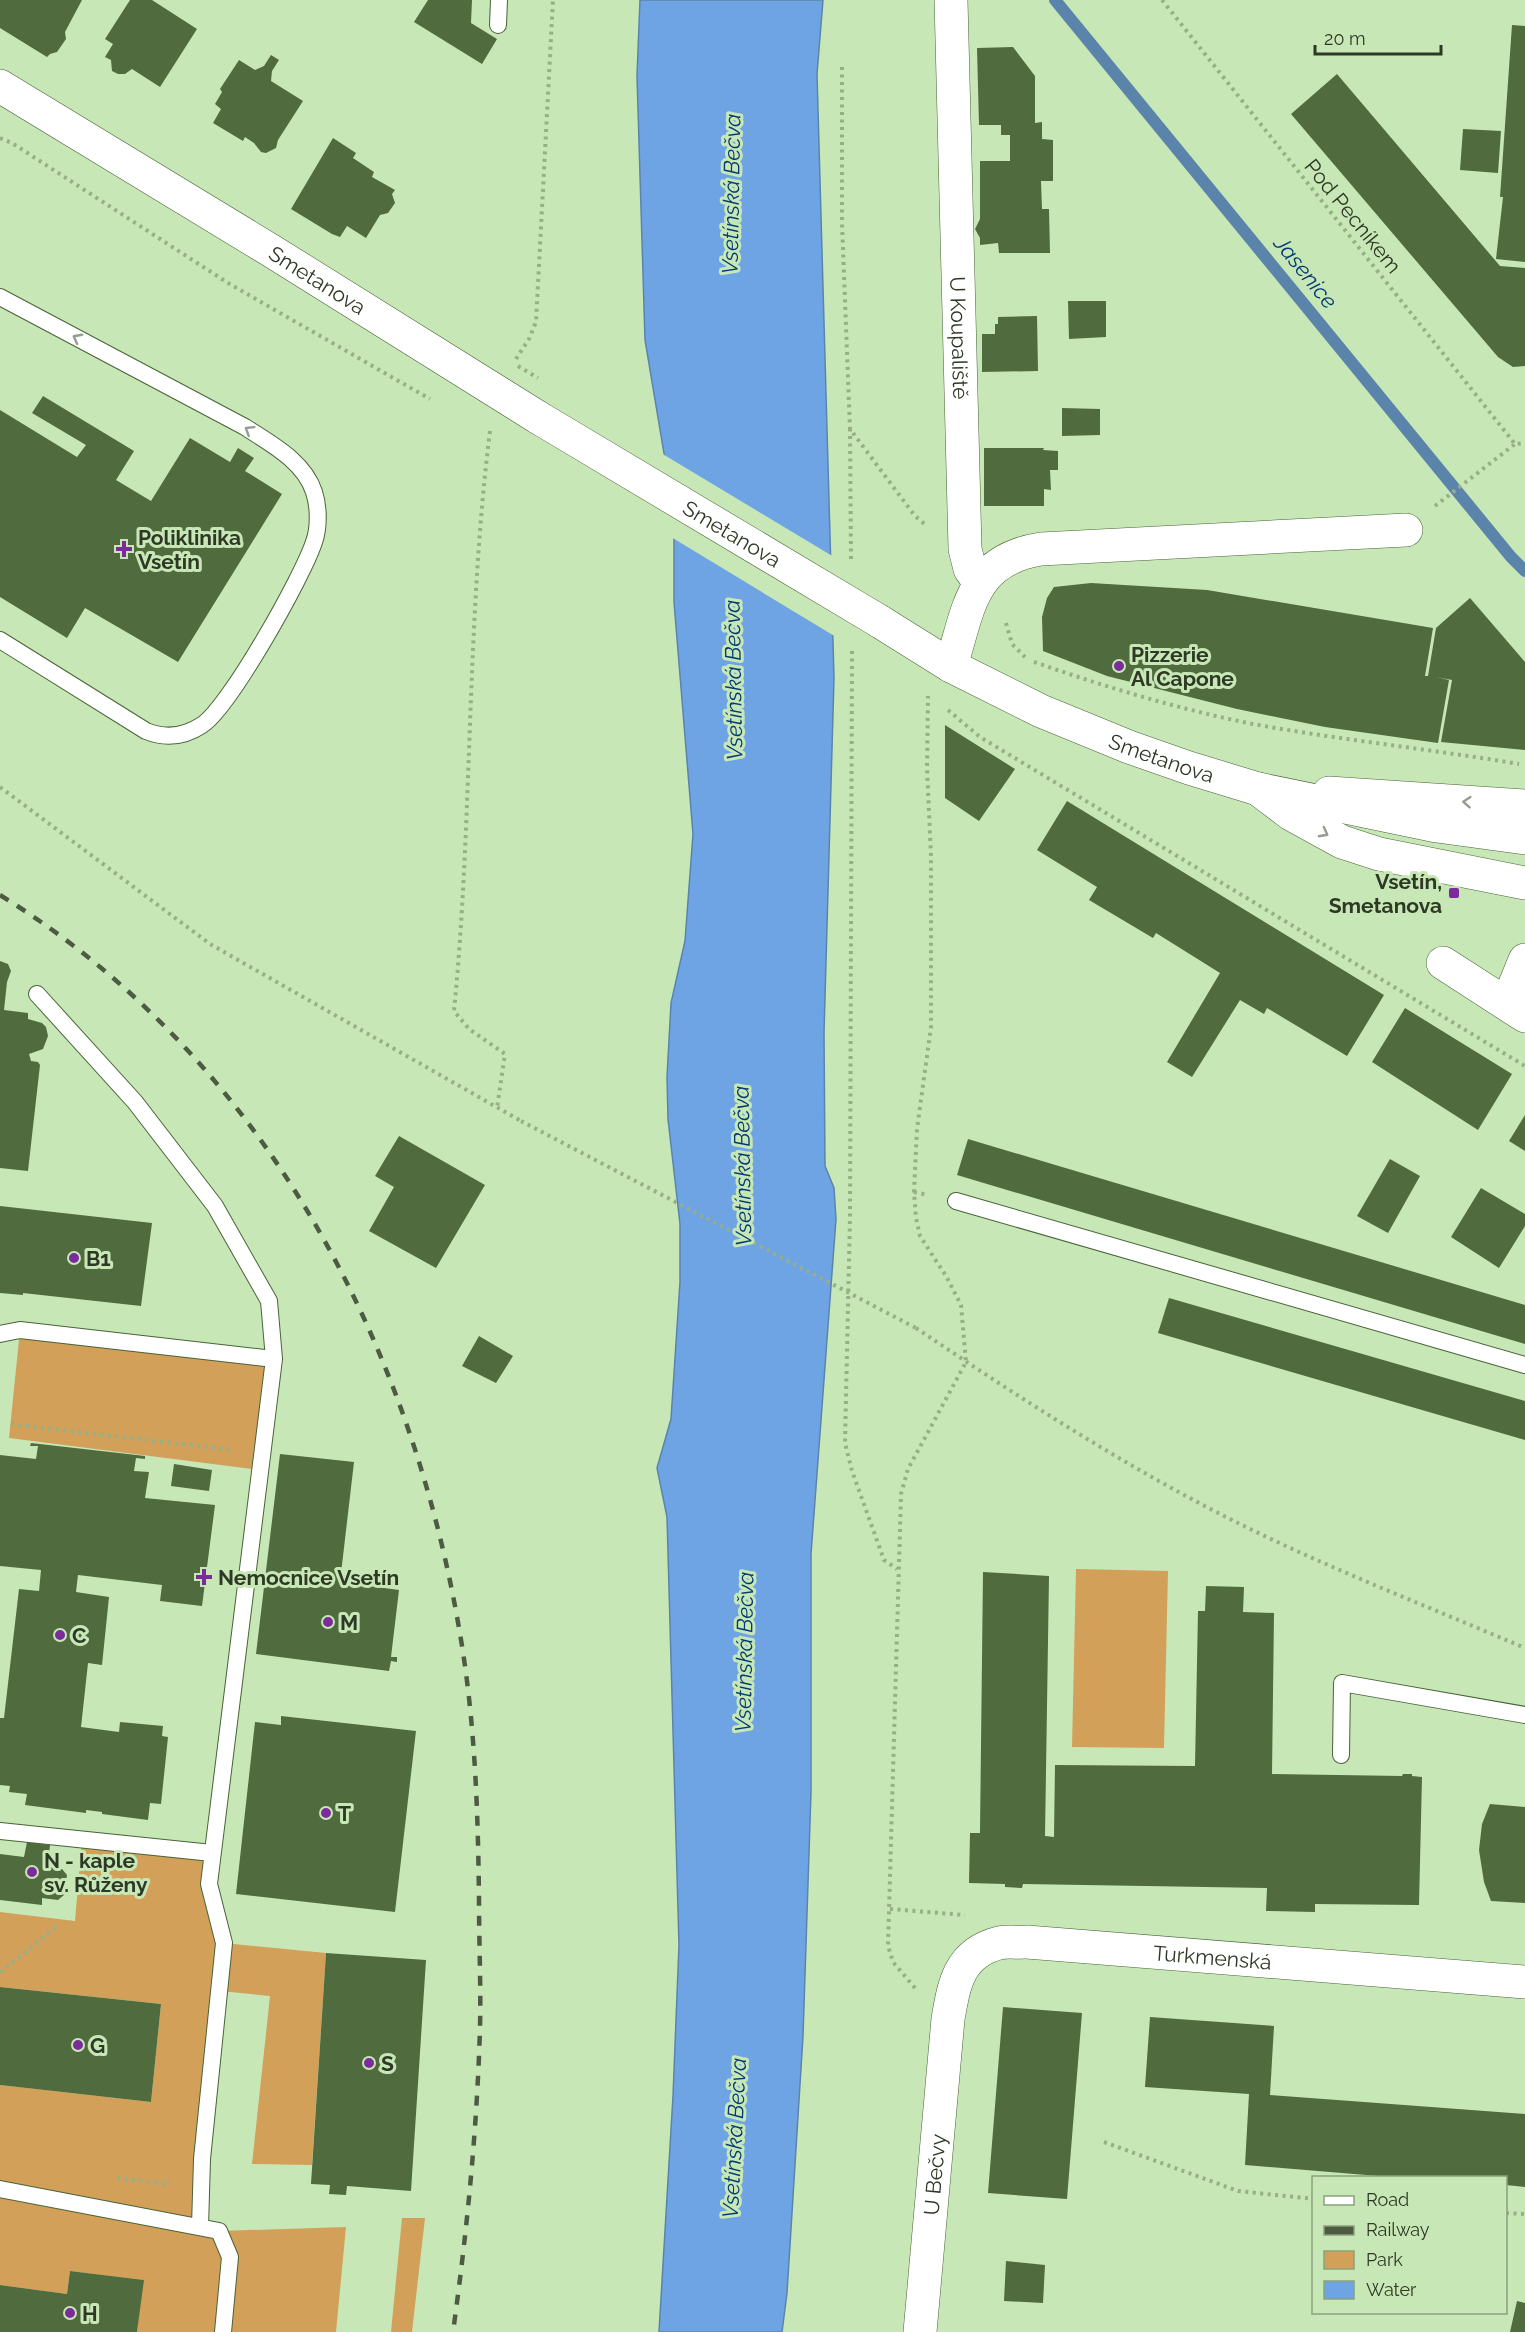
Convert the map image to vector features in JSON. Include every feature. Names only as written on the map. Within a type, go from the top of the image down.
[{"type":"street","name":"U Koupaliště","points":[[951,0],[964,535],[974,596]]},
{"type":"street","name":"Smetanova","points":[[0,86],[539,418],[951,666],[1041,711],[1120,744],[1258,789],[1437,826],[1525,838]]},
{"type":"street","points":[[951,666],[974,596],[991,569],[1021,552],[1418,520]]},
{"type":"street","points":[[1258,789],[1525,806]]},
{"type":"street","points":[[1258,789],[1292,814],[1342,842],[1389,856],[1525,884]]},
{"type":"street","points":[[1443,963],[1516,1010],[1525,960]]},
{"type":"street","name":"Turkmenská","points":[[948,2019],[954,1987],[962,1968],[976,1954],[1000,1943],[1028,1942],[1113,1948],[1525,1982]]},
{"type":"street","name":"U Bečvy","points":[[921,2332],[948,2019]]},
{"type":"lane","points":[[498,25],[499,0]]},
{"type":"lane","points":[[0,297],[245,427],[296,464],[315,494],[318,520],[315,540],[307,562],[254,655],[219,711],[190,732],[175,736],[159,736],[146,731],[0,640]]},
{"type":"lane","points":[[37,994],[135,1102],[215,1206],[269,1301],[274,1359],[209,1884],[224,1943],[202,2159],[200,2227]]},
{"type":"lane","points":[[956,1201],[1525,1365]]},
{"type":"lane","points":[[0,1334],[20,1330],[274,1359]]},
{"type":"lane","points":[[1341,1755],[1342,1683],[1525,1716]]},
{"type":"lane","points":[[0,1831],[212,1853]]},
{"type":"lane","points":[[0,2189],[219,2231],[230,2257],[223,2332]]},
{"type":"path","points":[[501,393],[513,364],[529,339],[536,322],[553,0]]},
{"type":"path","name":"Pod Pecníkem","points":[[1162,0],[1515,444]]},
{"type":"path","points":[[842,68],[842,223],[850,429],[851,561]]},
{"type":"path","points":[[0,138],[12,143],[228,283],[439,403]]},
{"type":"path","points":[[497,431],[490,428],[484,484],[471,705],[464,903],[454,1011],[469,1029],[505,1054],[497,1108]]},
{"type":"path","points":[[850,429],[923,524],[948,533],[964,535]]},
{"type":"path","points":[[1418,520],[1515,444],[1525,443]]},
{"type":"path","points":[[974,596],[1006,622],[1012,644],[1019,653],[1030,660],[1106,687],[1165,704],[1253,724],[1525,765]]},
{"type":"path","points":[[852,645],[850,1216],[845,1443],[852,1471],[884,1560],[897,1570]]},
{"type":"path","points":[[937,701],[928,694],[931,1027],[917,1129],[914,1192],[920,1236],[962,1305],[966,1362],[908,1469],[901,1494],[897,1570],[888,1946],[893,1962],[926,2000],[948,2019]]},
{"type":"path","points":[[945,708],[980,737],[1525,1066]]},
{"type":"path","points":[[0,787],[210,944],[497,1108],[916,1328],[1146,1475],[1231,1520],[1525,1648]]},
{"type":"path","points":[[11,1424],[262,1453]]},
{"type":"path","points":[[0,1971],[56,1928]]},
{"type":"path","points":[[1104,2142],[1238,2190],[1312,2199]]},
{"type":"path","points":[[106,2176],[164,2184],[173,2179]]},
{"type":"path","points":[[1507,2213],[1525,2214]]},
{"type":"green space","points":[[20,1330],[274,1359],[260,1470],[9,1438]]},
{"type":"green space","points":[[1076,1569],[1168,1571],[1164,1748],[1072,1747]]},
{"type":"green space","points":[[82,1839],[212,1853],[224,1943],[326,1953],[312,2165],[252,2164],[270,1996],[220,1991],[200,2227],[219,2231],[346,2227],[336,2332],[137,2332],[143,2280],[70,2271],[67,2294],[0,2285],[0,2085],[151,2102],[161,2004],[0,1987],[0,1912],[75,1921]]},
{"type":"green space","points":[[402,2218],[425,2218],[412,2332],[391,2332]]},
{"type":"water","name":"Vsetínská Bečva","points":[[640,0],[823,0],[817,74],[834,678],[824,1033],[825,1166],[834,1188],[836,1219],[811,1554],[811,1792],[803,2036],[787,2293],[782,2332],[659,2332],[673,2096],[679,1945],[667,1517],[657,1468],[671,1419],[680,1282],[680,1224],[668,1119],[667,1077],[671,1003],[685,941],[693,834],[674,602],[674,513],[645,340],[637,76]]},
{"type":"pier","points":[[661,453],[834,557],[836,637],[671,537],[671,513]]},
{"type":"building","points":[[0,0],[82,0],[65,32],[66,39],[57,52],[47,57],[0,28]]},
{"type":"building","points":[[130,0],[152,0],[197,29],[160,87],[132,69],[125,74],[112,71],[111,60],[105,57],[113,44],[105,39]]},
{"type":"building","points":[[428,0],[472,0],[471,23],[497,39],[482,64],[414,22]]},
{"type":"building","points":[[1512,25],[1525,26],[1525,262],[1496,259],[1503,197],[1500,197]]},
{"type":"building","points":[[1013,47],[1035,76],[1035,123],[1042,122],[1042,139],[1053,140],[1053,181],[1041,181],[1042,209],[1049,209],[1050,253],[999,253],[998,243],[980,245],[980,238],[975,229],[980,219],[980,161],[1010,161],[1010,135],[1001,135],[1001,125],[979,125],[977,48]]},
{"type":"building","points":[[271,55],[279,60],[272,71],[271,81],[303,101],[278,140],[276,148],[266,153],[261,152],[245,137],[243,141],[213,123],[221,109],[215,104],[222,92],[220,89],[239,60],[255,70],[264,66]]},
{"type":"building","points":[[1337,74],[1500,266],[1525,268],[1525,366],[1513,367],[1498,357],[1291,114]]},
{"type":"building","points":[[1463,129],[1501,131],[1498,173],[1460,170]]},
{"type":"building","points":[[333,138],[356,153],[353,158],[374,172],[372,177],[395,190],[392,194],[395,203],[388,213],[380,215],[366,238],[347,226],[340,237],[332,234],[291,209]]},
{"type":"building","points":[[1068,301],[1106,301],[1106,337],[1069,339]]},
{"type":"building","points":[[1037,316],[1038,371],[982,372],[982,334],[995,334],[998,317]]},
{"type":"building","name":"Poliklinika Vsetín","points":[[43,396],[134,451],[116,480],[151,501],[190,438],[230,462],[238,448],[254,458],[245,471],[282,494],[178,662],[85,608],[67,638],[0,597],[0,410],[77,457],[86,445],[32,413]]},
{"type":"building","points":[[1062,408],[1100,409],[1100,435],[1062,436]]},
{"type":"building","points":[[984,448],[1044,448],[1043,450],[1058,451],[1058,470],[1050,470],[1051,490],[1044,489],[1044,506],[984,506]]},
{"type":"building","points":[[1091,583],[1207,590],[1433,628],[1425,676],[1428,676],[1436,628],[1470,598],[1525,662],[1525,750],[1441,742],[1452,680],[1436,677],[1449,680],[1438,743],[1325,727],[1237,709],[1107,676],[1043,651],[1042,617],[1047,598],[1054,587]]},
{"type":"building","points":[[945,725],[1015,769],[979,821],[945,798]]},
{"type":"building","points":[[1067,801],[1384,995],[1347,1056],[1267,1008],[1264,1014],[1240,1000],[1192,1077],[1167,1062],[1220,973],[1156,933],[1153,938],[1089,900],[1097,887],[1037,850]]},
{"type":"building","points":[[0,961],[8,964],[11,971],[7,982],[4,1010],[28,1013],[28,1019],[42,1023],[46,1027],[48,1036],[43,1049],[29,1054],[31,1061],[38,1062],[40,1065],[28,1171],[0,1168]]},
{"type":"building","points":[[1405,1008],[1512,1074],[1478,1130],[1372,1062]]},
{"type":"building","points":[[1525,1115],[1525,1151],[1509,1141]]},
{"type":"building","points":[[399,1136],[485,1185],[436,1268],[369,1231],[394,1187],[375,1176]]},
{"type":"building","points":[[968,1139],[1525,1305],[1525,1344],[957,1175]]},
{"type":"building","points":[[1390,1159],[1420,1176],[1388,1233],[1357,1216]]},
{"type":"building","points":[[1481,1188],[1525,1214],[1525,1226],[1499,1268],[1451,1237]]},
{"type":"building","name":"B1","points":[[0,1206],[152,1223],[141,1306],[23,1293],[23,1295],[0,1293]]},
{"type":"building","points":[[1169,1298],[1525,1401],[1525,1440],[1158,1333]]},
{"type":"building","points":[[479,1336],[513,1356],[496,1383],[462,1366]]},
{"type":"building","name":"C","points":[[31,1443],[145,1456],[145,1459],[136,1458],[134,1471],[149,1472],[145,1498],[215,1505],[202,1606],[160,1601],[162,1585],[78,1575],[76,1592],[109,1597],[102,1665],[88,1663],[81,1727],[119,1732],[120,1722],[163,1726],[162,1736],[168,1737],[161,1804],[150,1803],[148,1820],[86,1810],[86,1813],[25,1805],[27,1794],[9,1792],[10,1786],[0,1785],[0,1718],[4,1718],[19,1589],[39,1591],[41,1570],[0,1566],[0,1455],[36,1459],[38,1446],[30,1446]]},
{"type":"building","name":"M","points":[[280,1454],[354,1462],[340,1582],[399,1590],[391,1657],[397,1657],[397,1662],[391,1661],[389,1671],[256,1654]]},
{"type":"building","points":[[174,1464],[212,1470],[209,1491],[171,1486]]},
{"type":"building","points":[[983,1572],[1049,1576],[1045,1836],[1054,1837],[1055,1765],[1195,1766],[1198,1611],[1205,1611],[1206,1586],[1244,1587],[1243,1612],[1274,1613],[1272,1774],[1402,1776],[1412,1774],[1412,1776],[1422,1777],[1419,1905],[1315,1904],[1315,1912],[1266,1911],[1267,1888],[1023,1884],[1022,1888],[1005,1887],[1005,1884],[969,1883],[970,1833],[980,1833]]},
{"type":"building","name":"T","points":[[281,1716],[416,1731],[395,1912],[236,1894],[255,1722],[281,1725]]},
{"type":"building","points":[[1490,1804],[1525,1807],[1525,1903],[1491,1901],[1484,1882],[1479,1850],[1482,1824]]},
{"type":"building","name":"N - kaple sv. Růženy","points":[[27,1842],[50,1845],[49,1854],[55,1854],[60,1858],[61,1863],[58,1869],[62,1869],[67,1875],[64,1895],[58,1900],[42,1898],[42,1905],[0,1900],[0,1854],[24,1857]]},
{"type":"building","name":"S","points":[[326,1953],[426,1960],[411,2191],[347,2186],[346,2195],[329,2194],[330,2185],[311,2184]]},
{"type":"building","name":"G","points":[[0,1987],[161,2004],[151,2102],[0,2085]]},
{"type":"building","points":[[1003,2007],[1082,2013],[1067,2199],[988,2193]]},
{"type":"building","points":[[1150,2017],[1274,2026],[1270,2095],[1525,2114],[1525,2187],[1507,2185],[1507,2176],[1378,2176],[1245,2165],[1249,2094],[1145,2087]]},
{"type":"building","points":[[1006,2261],[1045,2265],[1043,2303],[1004,2301]]},
{"type":"building","name":"H","points":[[70,2271],[144,2280],[137,2332],[0,2332],[0,2285],[67,2294]]},
{"type":"building","points":[[1517,2301],[1525,2303],[1525,2332],[1510,2332]]},
{"type":"waterway","name":"Jasenice","points":[[1055,0],[1511,557],[1525,571]]},
{"type":"railway","points":[[0,895],[92,960],[174,1036],[246,1120],[308,1211],[360,1309],[402,1412],[435,1519],[459,1628],[469,1696],[475,1764],[480,1980],[479,2066],[471,2180],[453,2332]]},
{"type":"place","name":"Poliklinika Vsetín","points":[[124,549]]},
{"type":"place","name":"Pizzerie Al Capone","points":[[1119,666]]},
{"type":"place","name":"Vsetín, Smetanova","points":[[1454,893]]},
{"type":"place","name":"B1","points":[[74,1258]]},
{"type":"place","name":"Nemocnice Vsetín","points":[[204,1577]]},
{"type":"place","name":"M","points":[[328,1622]]},
{"type":"place","name":"C","points":[[60,1635]]},
{"type":"place","name":"T","points":[[326,1813]]},
{"type":"place","name":"N - kaple sv. Růženy","points":[[32,1872]]},
{"type":"place","name":"G","points":[[78,2045]]},
{"type":"place","name":"S","points":[[369,2063]]},
{"type":"place","name":"H","points":[[70,2313]]}]
